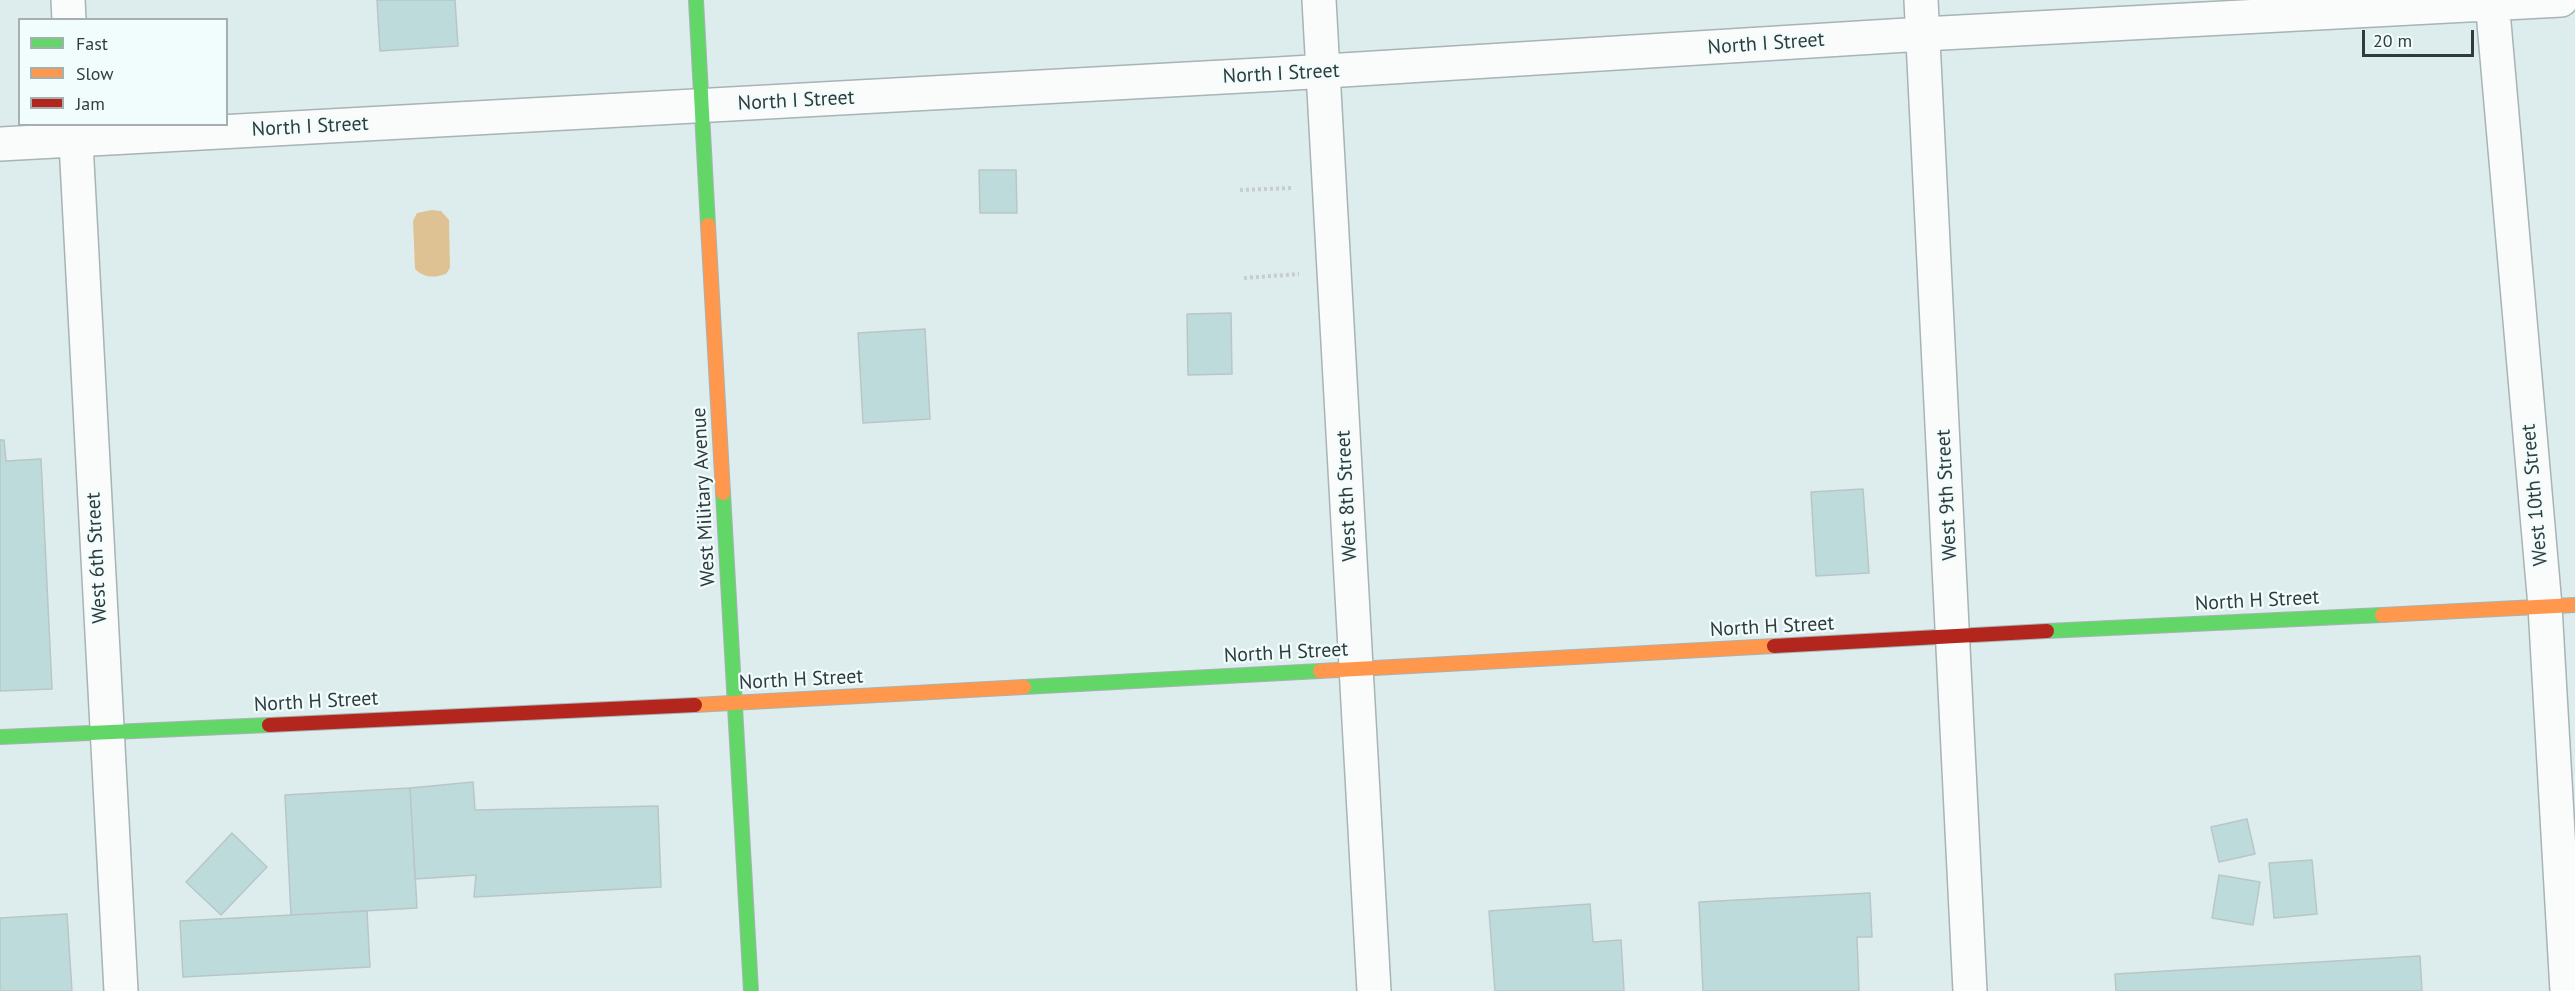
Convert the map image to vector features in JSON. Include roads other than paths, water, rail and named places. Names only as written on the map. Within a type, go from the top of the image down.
[{"type":"street","points":[[68,0],[69,18]]},
{"type":"street","name":"West Military Avenue","points":[[696,0],[752,991]]},
{"type":"street","name":"West 8th Street","points":[[1319,0],[1374,991]]},
{"type":"street","name":"West 9th Street","points":[[1921,0],[1970,991]]},
{"type":"street","name":"North I Street","points":[[228,126],[702,107],[2492,1],[2561,0]]},
{"type":"street","name":"West 10th Street","points":[[2492,1],[2560,605],[2567,991]]},
{"type":"street","name":"North I Street","points":[[0,144],[75,132],[225,126]]},
{"type":"street","name":"West 6th Street","points":[[75,132],[121,991]]},
{"type":"street","name":"North H Street","points":[[0,737],[734,704],[1954,636],[2560,605]]}]
